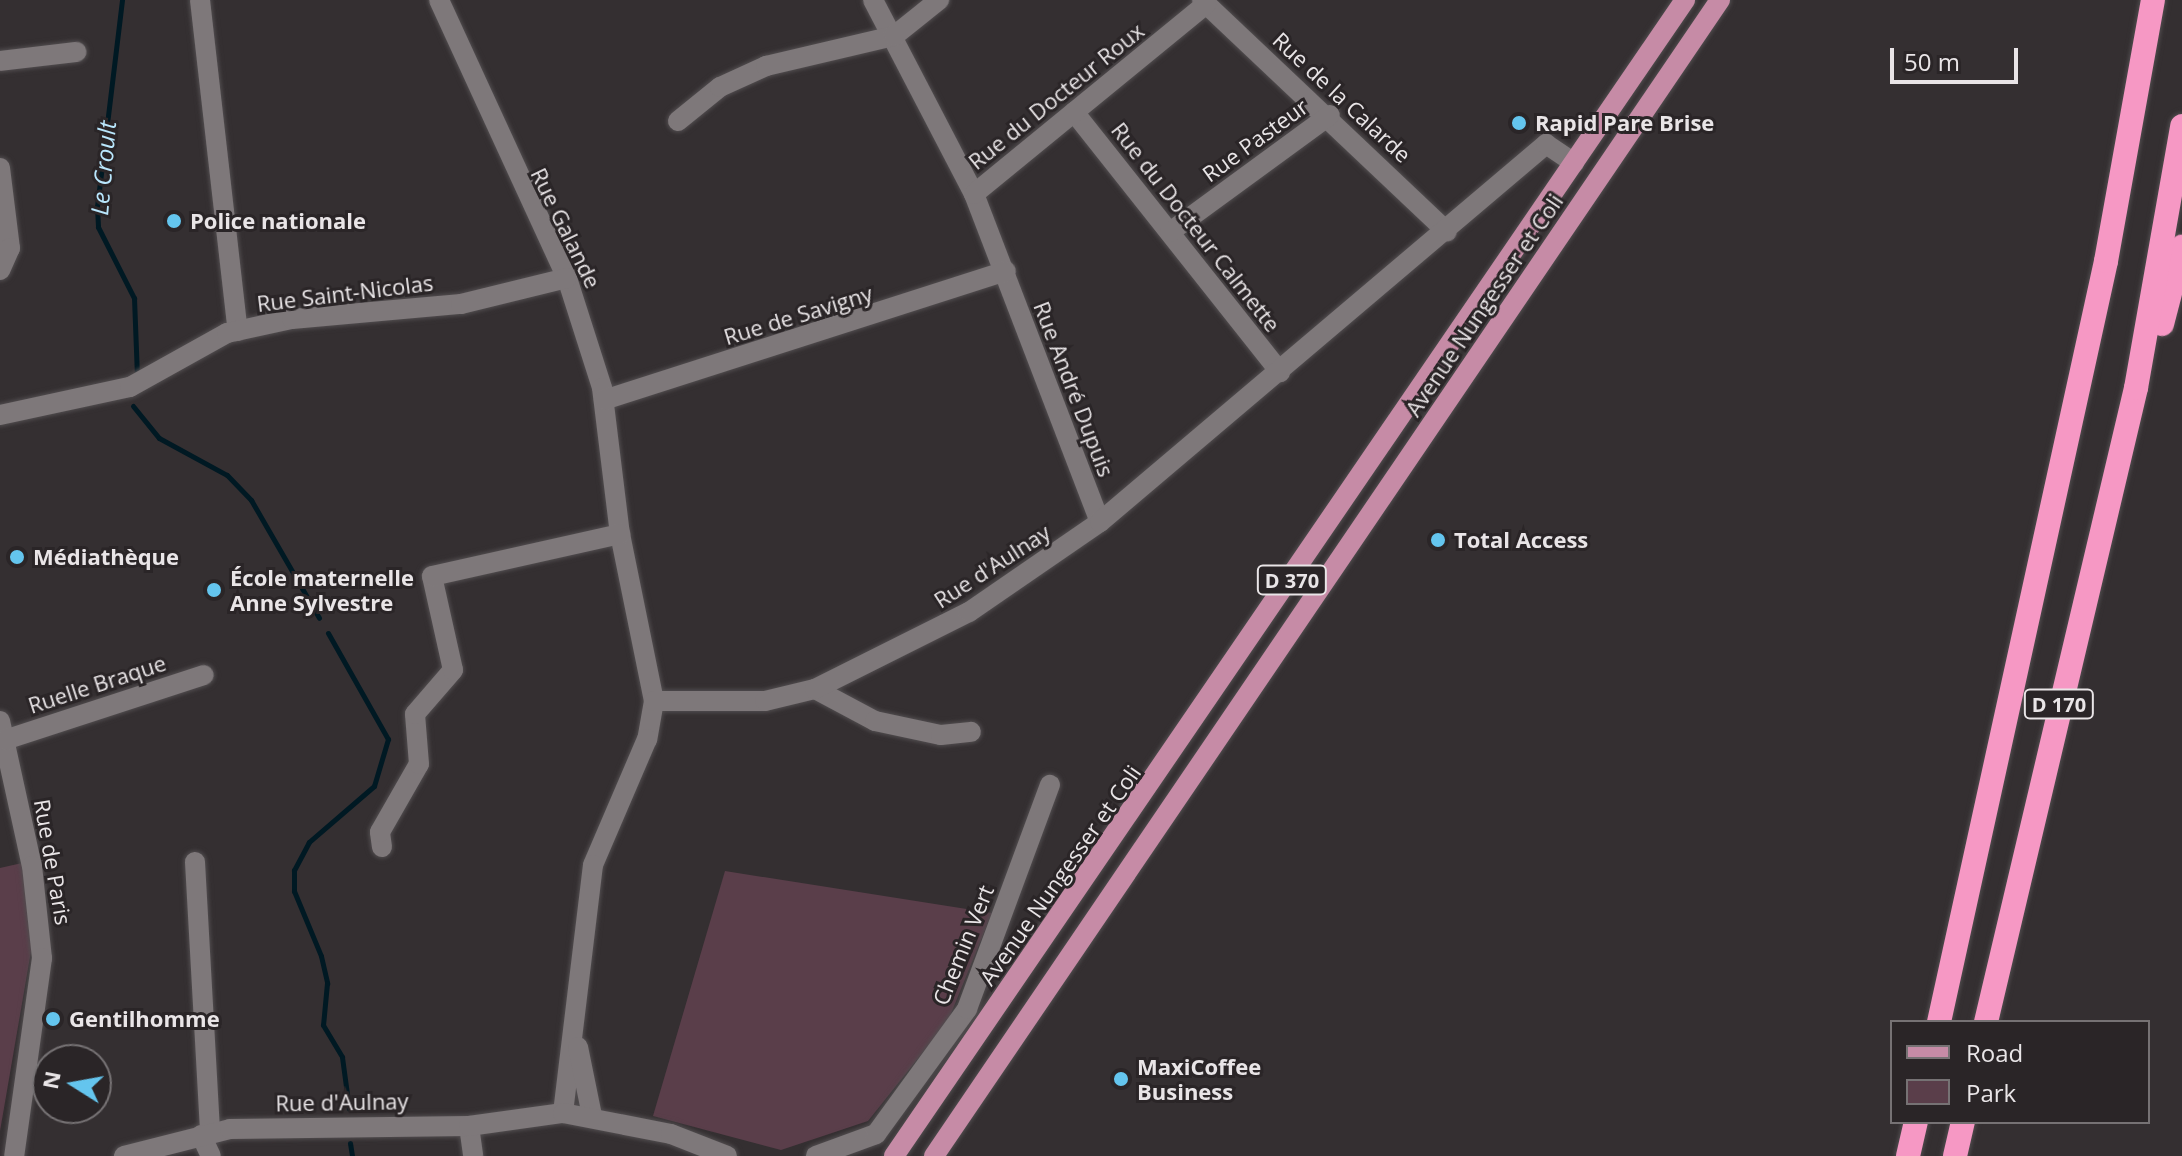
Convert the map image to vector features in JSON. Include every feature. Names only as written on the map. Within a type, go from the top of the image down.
[{"type":"highway","name":"D 170","points":[[1939,1020],[2106,261],[2153,0]]},
{"type":"highway","name":"D 170","points":[[1986,1020],[2136,388],[2182,126]]},
{"type":"highway","points":[[2136,388],[2151,370],[2182,247]]},
{"type":"highway","points":[[1908,1156],[1916,1124]]},
{"type":"highway","points":[[1955,1156],[1963,1124]]},
{"type":"main road","name":"Avenue Nungesser et Coli","points":[[894,1156],[1264,621],[1685,0]]},
{"type":"main road","name":"Avenue Nungesser et Coli","points":[[934,1156],[1290,639],[1720,0]]},
{"type":"main road","name":"D 370","points":[[1264,621],[1290,639]]},
{"type":"street","points":[[200,0],[238,331]]},
{"type":"street","name":"Rue Galande","points":[[439,0],[567,278],[604,400],[620,534],[654,701]]},
{"type":"street","name":"Rue André Dupuis","points":[[873,0],[974,194],[1100,522]]},
{"type":"street","points":[[678,121],[720,87],[766,66],[894,36],[939,0]]},
{"type":"street","name":"Rue du Docteur Roux","points":[[974,194],[1204,2]]},
{"type":"street","name":"Rue de la Calarde","points":[[1204,2],[1330,115],[1447,232]]},
{"type":"street","points":[[0,61],[76,52]]},
{"type":"street","name":"Rue du Docteur Calmette","points":[[1074,112],[1280,372]]},
{"type":"street","name":"Rue Pasteur","points":[[1170,232],[1330,115]]},
{"type":"street","name":"Rue d'Aulnay","points":[[654,701],[765,701],[815,689],[969,612],[1100,522],[1447,232],[1546,144],[1574,163]]},
{"type":"street","points":[[0,168],[10,248],[0,270]]},
{"type":"street","name":"Rue de Savigny","points":[[604,400],[1006,271]]},
{"type":"street","name":"Rue Saint-Nicolas","points":[[0,415],[130,387],[238,331],[461,304],[567,278]]},
{"type":"street","points":[[382,847],[380,832],[419,764],[415,714],[453,670],[432,576],[620,534]]},
{"type":"street","name":"Ruelle Braque","points":[[3,730],[204,675]]},
{"type":"street","points":[[815,689],[875,721],[941,735],[971,732]]},
{"type":"street","points":[[563,1113],[577,1044],[593,865],[647,739],[654,701]]},
{"type":"street","name":"Rue de Paris","points":[[3,730],[42,958],[14,1156]]},
{"type":"street","name":"Chemin Vert","points":[[816,1156],[876,1134],[967,1009],[1050,785]]},
{"type":"street","points":[[195,862],[206,1133],[211,1156]]},
{"type":"street","points":[[577,1044],[592,1116]]},
{"type":"street","name":"Rue d'Aulnay","points":[[124,1156],[206,1133],[327,1124],[469,1126],[563,1113],[592,1116],[727,1156]]},
{"type":"street","points":[[469,1126],[473,1156]]},
{"type":"green space","points":[[22,863],[34,934],[0,1131],[0,868]]},
{"type":"green space","points":[[725,871],[992,913],[948,1021],[868,1121],[781,1150],[653,1116]]},
{"type":"waterway","name":"Le Croult","points":[[122,0],[97,207],[98,227],[134,298],[137,375]]},
{"type":"waterway","name":"Le Croult","points":[[133,406],[159,438],[227,475],[251,500],[319,618]]},
{"type":"waterway","name":"Le Croult","points":[[328,633],[388,739],[374,786],[309,842],[294,870],[294,891],[321,956],[327,983],[323,1025],[342,1057],[349,1109]]},
{"type":"waterway","name":"Le Croult","points":[[350,1143],[352,1156]]},
{"type":"place","name":"Rapid Pare Brise","points":[[1519,123]]},
{"type":"place","name":"Police nationale","points":[[174,221]]},
{"type":"place","name":"Total Access","points":[[1438,540]]},
{"type":"place","name":"Médiathèque","points":[[17,557]]},
{"type":"place","name":"École maternelle Anne Sylvestre","points":[[214,590]]},
{"type":"place","name":"Gentilhomme","points":[[53,1019]]},
{"type":"place","name":"MaxiCoffee Business","points":[[1121,1079]]}]
